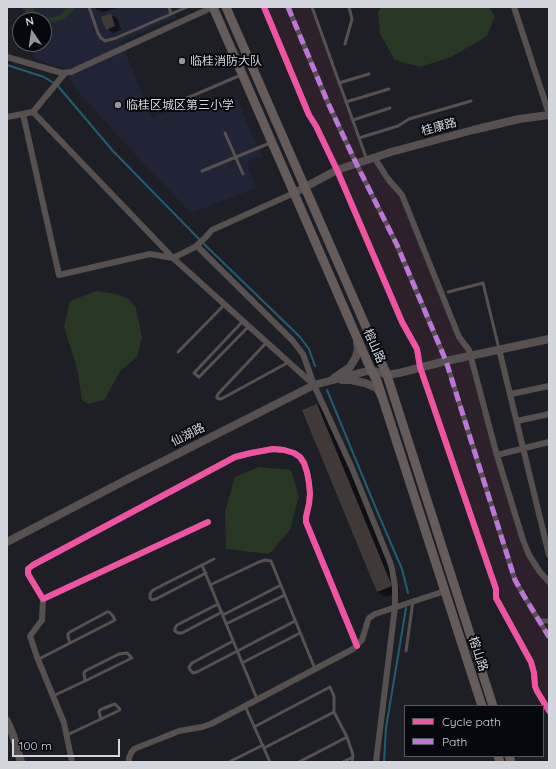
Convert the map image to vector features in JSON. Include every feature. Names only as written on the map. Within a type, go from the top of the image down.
[{"type":"main road","name":"榕山路","points":[[213,7],[377,381],[482,705]]},
{"type":"main road","name":"榕山路","points":[[226,7],[387,375],[493,705]]},
{"type":"street","points":[[7,57],[66,73],[76,70],[213,7]]},
{"type":"street","points":[[264,7],[309,115],[316,126],[337,170],[402,322],[417,349],[420,367],[496,589],[496,598],[531,662],[535,686],[549,711]]},
{"type":"street","points":[[288,7],[328,103],[397,245],[446,361],[515,580],[549,637]]},
{"type":"street","points":[[514,7],[549,114]]},
{"type":"street","points":[[7,118],[33,112],[66,73]]},
{"type":"street","points":[[33,112],[173,258],[314,385]]},
{"type":"street","points":[[23,114],[59,275],[150,254],[173,258],[197,246],[212,230],[294,193]]},
{"type":"street","name":"桂康路","points":[[294,193],[337,170],[356,163],[473,130],[519,119],[549,114]]},
{"type":"street","points":[[371,159],[402,195],[459,337],[467,347],[497,455],[523,540],[529,555],[540,572],[549,582]]},
{"type":"street","points":[[197,246],[297,346],[303,354],[314,385],[352,468],[390,562],[395,587],[395,607],[376,762]]},
{"type":"street","points":[[330,381],[350,367],[356,357],[358,349],[355,333]]},
{"type":"street","points":[[371,370],[387,375],[399,373],[470,355],[549,339]]},
{"type":"street","points":[[500,349],[549,555]]},
{"type":"street","points":[[381,361],[389,369],[399,373]]},
{"type":"street","name":"仙湖路","points":[[7,542],[314,385],[371,370]]},
{"type":"street","points":[[391,386],[399,373]]},
{"type":"street","points":[[330,381],[351,380],[365,383],[377,388],[382,395]]},
{"type":"street","points":[[511,394],[549,386]]},
{"type":"street","points":[[517,421],[549,414]]},
{"type":"street","points":[[497,455],[549,442]]},
{"type":"street","points":[[72,762],[64,723],[38,660],[30,636],[42,620],[43,599],[28,574],[28,569],[235,457],[273,449],[294,453],[300,457],[304,463],[307,472],[310,494],[306,522],[357,646]]},
{"type":"street","points":[[43,599],[208,522]]},
{"type":"street","points":[[128,762],[131,753],[139,747],[179,732],[211,724],[357,646],[362,640],[366,623],[369,618],[379,612],[445,592]]},
{"type":"street","points":[[539,621],[549,621]]},
{"type":"street","points":[[7,720],[21,762]]},
{"type":"lane","points":[[89,7],[98,33],[105,41],[116,38],[187,7]]},
{"type":"lane","points":[[169,7],[171,14]]},
{"type":"lane","points":[[312,7],[359,138],[371,159]]},
{"type":"lane","points":[[345,44],[352,19],[349,7]]},
{"type":"lane","points":[[159,110],[242,74]]},
{"type":"lane","points":[[340,83],[369,74]]},
{"type":"lane","points":[[346,102],[389,89]]},
{"type":"lane","points":[[359,138],[398,126],[409,119],[471,101]]},
{"type":"lane","points":[[353,120],[390,108]]},
{"type":"lane","points":[[225,133],[243,174]]},
{"type":"lane","points":[[202,171],[272,142]]},
{"type":"lane","points":[[448,292],[483,283],[500,349]]},
{"type":"lane","points":[[178,352],[225,304]]},
{"type":"lane","points":[[244,321],[194,373],[199,377],[249,326]]},
{"type":"lane","points":[[267,342],[219,393],[217,398],[223,398],[289,362]]},
{"type":"lane","points":[[206,573],[159,598],[154,600],[150,598],[150,594],[155,589],[214,559]]},
{"type":"lane","points":[[210,585],[259,562],[266,560],[271,561],[315,669]]},
{"type":"lane","points":[[202,565],[257,699]]},
{"type":"lane","points":[[218,604],[177,625],[175,631],[182,633],[281,586]]},
{"type":"lane","points":[[226,624],[285,595]]},
{"type":"lane","points":[[406,651],[413,601]]},
{"type":"lane","points":[[38,660],[115,620],[113,616],[107,612],[70,632],[68,634],[70,643]]},
{"type":"lane","points":[[233,641],[192,663],[189,669],[193,673],[197,672],[296,621]]},
{"type":"lane","points":[[242,663],[300,633]]},
{"type":"lane","points":[[54,696],[85,681],[105,671],[132,658],[127,653],[120,654],[87,670],[84,672],[85,681]]},
{"type":"lane","points":[[254,727],[330,687],[334,696],[334,712],[347,737],[353,757],[352,762]]},
{"type":"lane","points":[[67,735],[101,719],[120,710],[119,708],[115,704],[112,704],[102,709],[99,712],[101,719]]},
{"type":"lane","points":[[245,706],[270,762]]},
{"type":"lane","points":[[229,762],[334,712]]},
{"type":"lane","points":[[299,762],[347,737]]},
{"type":"lane","points":[[343,762],[353,757]]},
{"type":"shaded area","name":"临桂区城区第三小学","points":[[21,7],[172,7],[176,17],[121,42],[152,118],[200,98],[205,110],[238,99],[247,124],[263,156],[246,162],[256,188],[191,213],[74,87],[66,70],[35,59],[33,52],[52,52],[52,12],[23,12]]},
{"type":"shaded area","points":[[264,7],[312,7],[367,160],[374,157],[398,189],[449,309],[467,347],[523,540],[549,582],[549,711],[542,699],[534,673],[496,598],[417,349]]},
{"type":"green space","points":[[24,7],[33,7],[36,12],[26,12]]},
{"type":"green space","points":[[67,7],[75,7],[71,13],[62,20],[52,22],[52,18],[62,14]]},
{"type":"green space","points":[[381,7],[489,7],[495,16],[487,36],[451,57],[420,67],[395,60],[380,34],[378,12]]},
{"type":"green space","points":[[96,291],[116,294],[129,299],[136,308],[142,338],[137,357],[121,370],[104,400],[88,404],[82,400],[77,368],[64,327],[70,301]]},
{"type":"green space","points":[[259,467],[291,470],[299,496],[290,530],[269,554],[226,549],[225,511],[235,477]]},
{"type":"building","points":[[111,13],[115,26],[106,30],[101,17]]},
{"type":"building","points":[[317,404],[392,586],[377,592],[302,410]]},
{"type":"waterway","points":[[7,65],[44,77],[57,85],[113,151],[199,239]]},
{"type":"waterway","points":[[204,244],[300,337],[309,349],[315,366]]},
{"type":"waterway","points":[[327,390],[402,569],[408,593]]},
{"type":"waterway","points":[[384,762],[386,728],[406,608]]},
{"type":"marked path","points":[[288,7],[328,103],[397,245],[446,361],[515,580],[549,637]]},
{"type":"cycle path","points":[[264,7],[309,115],[316,126],[337,170],[402,322],[417,349],[420,367],[496,589],[496,598],[531,662],[535,686],[549,711]]},
{"type":"cycle path","points":[[208,522],[43,599],[28,574],[28,569],[33,565],[235,457],[273,449],[284,450],[294,453],[300,457],[304,463],[307,472],[310,494],[306,522],[357,646]]},
{"type":"place","name":"临桂消防大队","points":[[182,61]]},
{"type":"place","name":"临桂区城区第三小学","points":[[118,105]]}]
